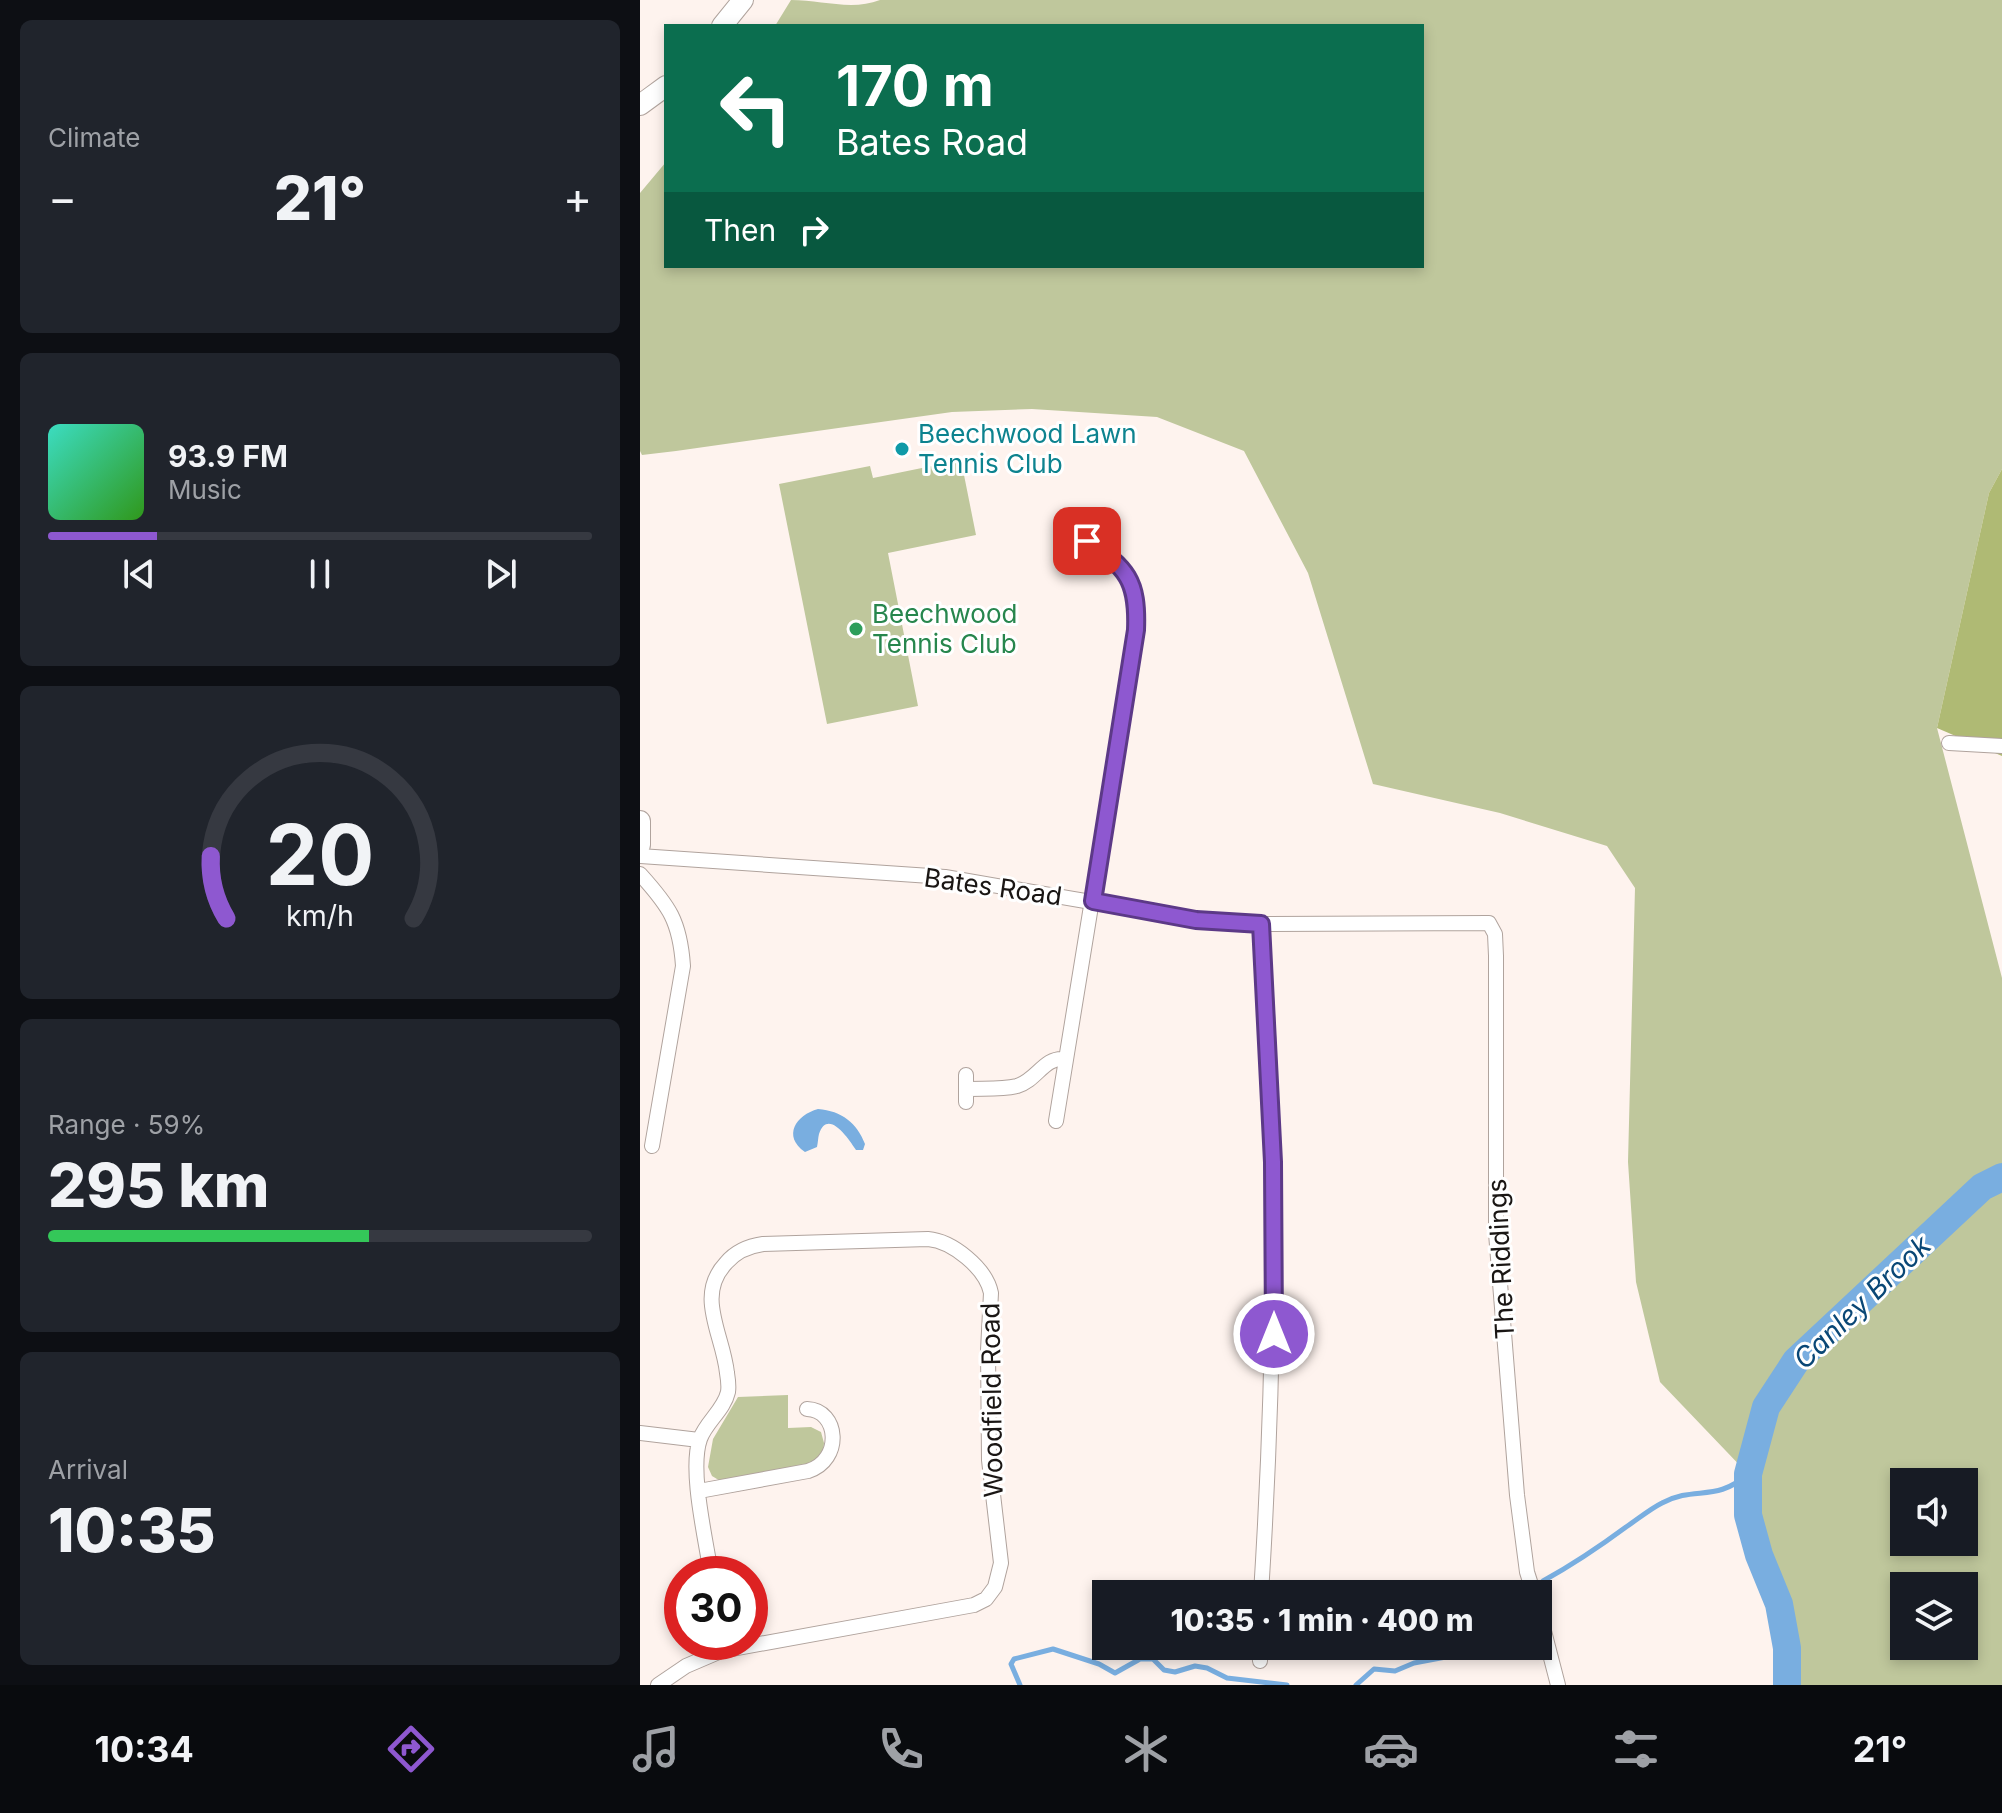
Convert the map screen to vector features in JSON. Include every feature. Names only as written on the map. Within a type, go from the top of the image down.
[{"type":"street","points":[[724,24],[743,0]]},
{"type":"street","points":[[640,105],[664,87]]},
{"type":"street","points":[[1056,1121],[1137,613],[1132,585],[1119,563],[1087,541],[1066,535]]},
{"type":"street","points":[[1949,743],[2002,746]]},
{"type":"street","points":[[640,821],[640,845]]},
{"type":"street","name":"Bates Road","points":[[640,856],[945,877],[1196,920],[1261,924],[1489,923]]},
{"type":"street","points":[[640,874],[667,903],[681,939],[683,966],[652,1146]]},
{"type":"street","name":"The Riddings","points":[[1489,923],[1495,934],[1496,956],[1497,1249],[1517,1495],[1530,1580]]},
{"type":"street","points":[[1261,924],[1273,1162],[1274,1334],[1262,1580]]},
{"type":"street","points":[[966,1088],[1017,1086],[1035,1078],[1046,1064],[1064,1059]]},
{"type":"street","name":"Woodfield Road","points":[[708,1556],[695,1463],[699,1440],[729,1390],[711,1299],[715,1275],[729,1259],[750,1246],[763,1244],[942,1240],[955,1248],[975,1267],[989,1285],[991,1293],[989,1460],[1001,1563],[995,1587],[986,1599],[974,1605],[768,1638]]},
{"type":"street","points":[[699,1491],[808,1471],[824,1464],[832,1449],[830,1427],[824,1414],[807,1409]]},
{"type":"street","points":[[640,1433],[699,1440]]},
{"type":"street","points":[[658,1685],[696,1660]]},
{"type":"street","points":[[1552,1660],[1558,1685]]},
{"type":"green space","points":[[791,0],[858,5],[880,0],[2002,0],[2002,469],[1989,493],[1937,728],[2002,978],[2002,1685],[1787,1685],[1784,1625],[1774,1588],[1751,1528],[1748,1474],[1660,1382],[1636,1282],[1628,1162],[1635,888],[1607,846],[1500,813],[1373,784],[1308,573],[1244,451],[1157,417],[1032,409],[952,412],[676,451],[642,455],[640,193],[664,164],[664,268],[1424,268],[1424,24],[776,24]]},
{"type":"green space","name":"Beechwood Tennis Club","points":[[961,460],[976,535],[888,553],[918,706],[827,724],[779,484],[870,466],[873,478]]},
{"type":"green space","points":[[2002,469],[2002,756],[1937,728],[1989,493]]},
{"type":"green space","points":[[788,1395],[788,1428],[811,1427],[821,1432],[823,1454],[813,1464],[722,1482],[712,1476],[708,1467],[713,1439],[738,1397]]},
{"type":"water","points":[[818,1109],[841,1115],[853,1124],[865,1144],[863,1150],[856,1150],[839,1128],[828,1124],[819,1134],[817,1147],[805,1152],[798,1146],[793,1133],[798,1121]]},
{"type":"waterway","name":"Canley Brook","points":[[1787,1685],[1787,1648],[1779,1604],[1759,1555],[1748,1515],[1748,1474],[1766,1407],[1796,1361],[1982,1187],[2002,1177]]},
{"type":"waterway","points":[[1545,1580],[1662,1503],[1685,1495],[1725,1488],[1748,1474]]},
{"type":"waterway","points":[[1020,1685],[1011,1664],[1014,1659],[1053,1649],[1099,1664],[1115,1673],[1140,1659],[1153,1659],[1164,1670],[1175,1672],[1195,1666],[1227,1678],[1287,1685]]},
{"type":"waterway","points":[[1356,1685],[1374,1669],[1395,1671],[1430,1660]]},
{"type":"place","name":"Beechwood Lawn Tennis Club","points":[[902,449]]},
{"type":"place","name":"Beechwood Tennis Club","points":[[856,629]]},
{"type":"route","points":[[1087,541],[1119,563],[1132,585],[1137,613],[1093,901],[1196,920],[1261,924],[1273,1162],[1274,1334]]}]
